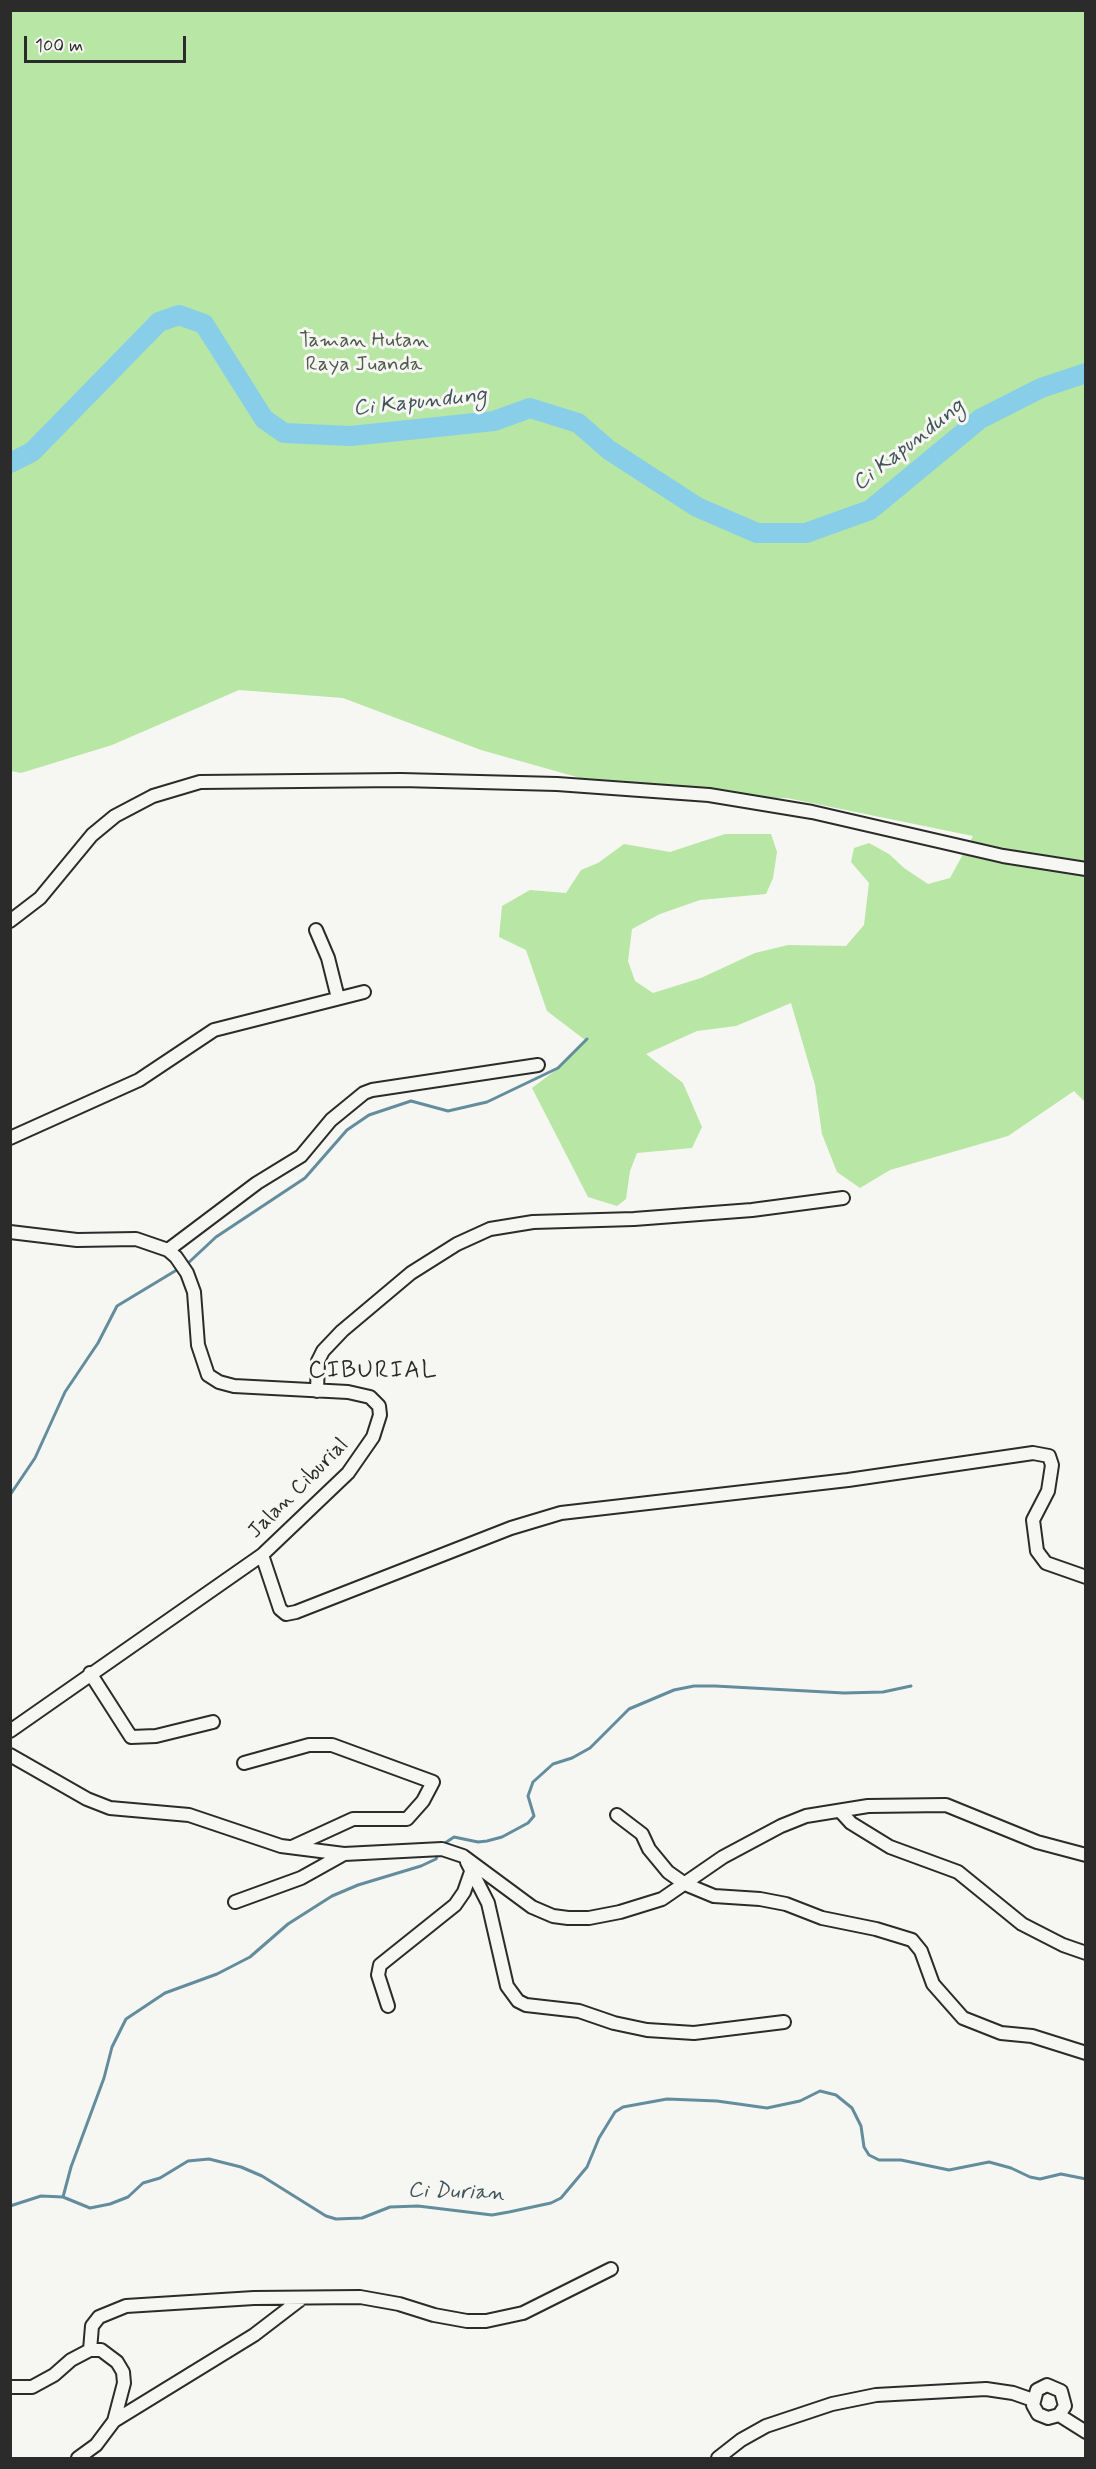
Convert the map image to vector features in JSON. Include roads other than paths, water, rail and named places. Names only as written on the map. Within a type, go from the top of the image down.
[{"type":"street","points":[[10,921],[40,898],[92,836],[115,816],[153,796],[200,782],[389,780],[557,784],[709,795],[812,812],[1003,856],[1086,869]]},
{"type":"street","points":[[316,930],[328,958],[338,998]]},
{"type":"street","points":[[10,1138],[139,1080],[214,1030],[308,1009],[338,998],[364,992]]},
{"type":"street","points":[[10,1232],[77,1240],[136,1239],[168,1250],[257,1183],[300,1156],[331,1120],[372,1090],[538,1065]]},
{"type":"street","points":[[317,1391],[318,1360],[342,1331],[411,1273],[457,1244],[490,1229],[533,1222],[634,1219],[741,1211],[843,1198]]},
{"type":"street","name":"Jalan Ciburial","points":[[10,1731],[262,1554],[348,1473],[362,1456],[380,1420],[378,1406],[370,1397],[348,1392],[234,1386],[219,1382],[208,1375],[198,1344],[194,1292],[187,1273],[168,1250]]},
{"type":"street","points":[[262,1554],[280,1609],[286,1614],[501,1531],[561,1513],[838,1481],[1033,1453],[1049,1456],[1052,1465],[1048,1491],[1033,1520],[1037,1551],[1046,1563],[1086,1577]]},
{"type":"street","points":[[90,1673],[131,1737],[156,1736],[213,1722]]},
{"type":"street","points":[[244,1763],[309,1746],[332,1745],[433,1782],[423,1801],[406,1818],[353,1819],[291,1848]]},
{"type":"street","points":[[10,1755],[87,1799],[110,1808],[189,1815],[291,1848],[344,1854],[426,1848],[442,1849],[463,1856],[520,1900],[553,1916],[568,1918],[589,1918],[636,1908],[662,1899],[723,1857],[771,1830],[806,1816],[885,1805],[946,1805],[1037,1842],[1086,1855]]},
{"type":"street","points":[[840,1812],[851,1823],[890,1847],[958,1872],[1022,1924],[1086,1953]]},
{"type":"street","points":[[617,1815],[642,1834],[649,1849],[668,1872],[685,1884],[714,1896],[760,1899],[786,1904],[822,1918],[876,1929],[912,1940],[921,1952],[933,1984],[963,2018],[1001,2033],[1032,2036],[1086,2053]]},
{"type":"street","points":[[235,1902],[301,1878],[344,1854]]},
{"type":"street","points":[[463,1856],[488,1903],[507,1986],[518,2001],[526,2005],[579,2011],[614,2023],[646,2030],[694,2033],[784,2022]]},
{"type":"street","points":[[388,2006],[378,1975],[380,1965],[454,1905],[464,1892],[471,1869]]},
{"type":"street","points":[[90,2350],[92,2326],[99,2317],[126,2306],[230,2299],[375,2298],[434,2315],[467,2321],[486,2321],[523,2313],[611,2269]]},
{"type":"street","points":[[114,2421],[254,2335],[301,2299]]},
{"type":"street","points":[[10,2387],[32,2387],[90,2350],[101,2350],[109,2355],[123,2372],[121,2396],[114,2421],[96,2445],[78,2458]]},
{"type":"street","points":[[1059,2415],[1065,2400],[1057,2387],[1042,2387],[1033,2400],[1035,2410],[1043,2417],[1059,2415],[1086,2432]]},
{"type":"street","points":[[718,2458],[741,2440],[766,2426],[832,2404],[876,2395],[986,2389],[1013,2393],[1033,2400]]},
{"type":"waterway","name":"Ci Kapundung","points":[[10,463],[32,452],[159,322],[179,315],[204,324],[264,419],[284,433],[351,436],[494,421],[530,408],[578,423],[609,450],[697,507],[757,533],[806,533],[870,510],[980,419],[1041,388],[1086,373]]},
{"type":"waterway","points":[[186,1265],[216,1237],[305,1178],[347,1130],[369,1115],[411,1101],[448,1111],[487,1102],[558,1068],[587,1039]]},
{"type":"waterway","points":[[10,1495],[35,1458],[65,1392],[98,1343],[117,1306],[180,1268]]},
{"type":"waterway","points":[[442,1845],[454,1837],[478,1842],[487,1841],[502,1837],[528,1823],[534,1816],[528,1796],[533,1782],[553,1764],[572,1758],[590,1748],[629,1709],[674,1690],[694,1686],[715,1686],[844,1693],[883,1692],[911,1686]]},
{"type":"waterway","points":[[63,2197],[71,2167],[104,2078],[112,2047],[126,2019],[165,1993],[217,1974],[250,1957],[288,1924],[332,1896],[358,1885],[421,1866],[436,1859],[438,1854]]},
{"type":"waterway","name":"Ci Durian","points":[[10,2206],[41,2196],[63,2197],[90,2208],[110,2204],[128,2197],[143,2183],[160,2178],[188,2161],[209,2159],[241,2167],[262,2176],[326,2216],[336,2219],[362,2218],[390,2207],[418,2206],[492,2215],[551,2203],[561,2198],[587,2167],[599,2138],[615,2112],[623,2107],[667,2099],[717,2101],[767,2108],[800,2101],[820,2091],[836,2095],[852,2108],[861,2126],[864,2147],[869,2155],[879,2160],[901,2160],[949,2170],[989,2162],[1040,2179],[1061,2174],[1086,2179]]},
{"type":"district","name":"CIBURIAL","points":[[373,1372]]},
{"type":"park label","name":"Taman Hutan Raya Juanda","points":[[364,354]]}]
